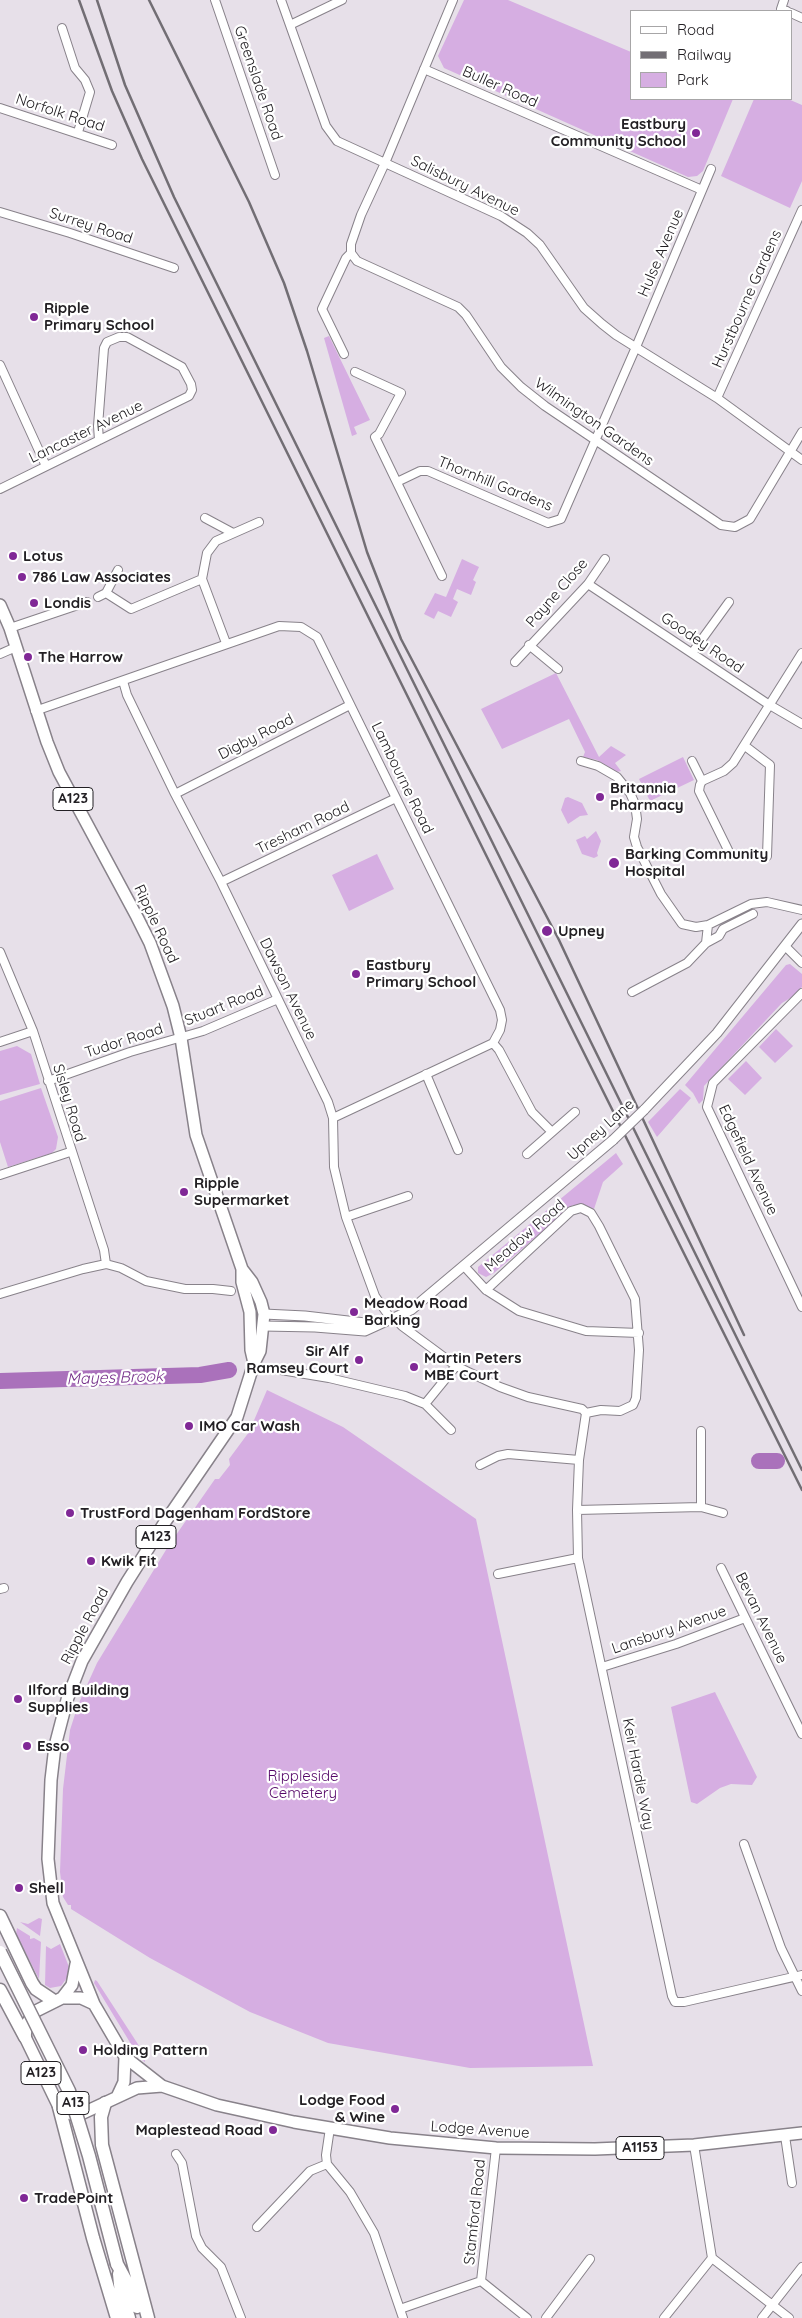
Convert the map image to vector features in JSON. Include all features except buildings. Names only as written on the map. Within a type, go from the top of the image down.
[{"type":"highway","points":[[0,1916],[36,1989],[58,1999]]},
{"type":"highway","name":"A13","points":[[0,1952],[69,2090],[87,2148],[117,2264],[121,2294],[129,2318]]},
{"type":"highway","points":[[0,1990],[25,2037]]},
{"type":"highway","name":"A13","points":[[105,2103],[101,2117],[102,2145],[148,2318]]},
{"type":"highway","name":"A13","points":[[59,2107],[93,2238],[117,2318]]},
{"type":"highway","name":"A13","points":[[117,2264],[132,2292],[140,2318]]},
{"type":"main road","name":"Ripple Road","points":[[0,605],[10,628],[36,711],[59,772],[150,943],[181,1038],[196,1135],[242,1269],[242,1282],[258,1318],[260,1351],[254,1363],[237,1417],[165,1522],[127,1582],[82,1661],[60,1721],[51,1780],[49,1875],[53,1903],[76,1964],[94,2004],[125,2057]]},
{"type":"main road","name":"Ripple Road","points":[[254,1363],[251,1350],[251,1332],[258,1318]]},
{"type":"main road","points":[[25,2037],[25,2029],[31,2016],[58,1999],[72,1985],[76,1964]]},
{"type":"main road","points":[[58,1999],[81,1998],[94,2004]]},
{"type":"main road","name":"A123","points":[[25,2037],[59,2107]]},
{"type":"main road","points":[[59,2107],[71,2114],[81,2114],[117,2096],[124,2082],[125,2057]]},
{"type":"main road","name":"Lodge Avenue","points":[[125,2057],[162,2086],[217,2105],[380,2136],[496,2148],[595,2149],[694,2145],[802,2133]]},
{"type":"main road","name":"Lodge Avenue","points":[[117,2096],[137,2088],[162,2086]]},
{"type":"street","name":"Greenslade Road","points":[[215,0],[276,175]]},
{"type":"street","name":"Salisbury Avenue","points":[[281,0],[326,126],[338,141],[501,216],[527,233],[540,245],[584,308],[616,335],[717,398],[802,460]]},
{"type":"street","points":[[290,24],[342,0]]},
{"type":"street","points":[[344,354],[322,309],[346,258],[351,253],[351,244],[361,215],[385,163],[453,0]]},
{"type":"street","points":[[784,0],[784,10]]},
{"type":"street","points":[[62,28],[75,68],[85,80],[90,92],[78,132]]},
{"type":"street","name":"Buller Road","points":[[424,69],[702,190]]},
{"type":"street","name":"Norfolk Road","points":[[0,108],[78,132],[112,145]]},
{"type":"street","name":"Hulse Avenue","points":[[636,347],[710,169]]},
{"type":"street","name":"Hurstbourne Gardens","points":[[717,398],[802,210]]},
{"type":"street","name":"Surrey Road","points":[[0,212],[70,232],[174,268]]},
{"type":"street","name":"Wilmington Gardens","points":[[351,253],[357,261],[458,307],[466,315],[501,367],[521,387],[596,441],[721,525],[735,527],[750,519],[802,432]]},
{"type":"street","name":"Lancaster Avenue","points":[[0,490],[185,399],[189,396],[191,384],[178,364],[127,337],[107,342],[104,348],[98,426],[99,440]]},
{"type":"street","name":"Thornhill Gardens","points":[[397,482],[420,471],[428,471],[548,523],[554,522],[564,514],[636,347]]},
{"type":"street","points":[[0,365],[46,466]]},
{"type":"street","points":[[355,372],[401,393],[379,434],[375,437],[442,576]]},
{"type":"street","points":[[205,518],[233,533]]},
{"type":"street","points":[[226,643],[202,578],[207,553],[216,540],[259,522]]},
{"type":"street","name":"Payne Close","points":[[515,662],[588,584],[604,559]]},
{"type":"street","points":[[118,570],[102,595],[130,609],[202,578]]},
{"type":"street","name":"Goodey Road","points":[[588,584],[768,704],[802,724]]},
{"type":"street","points":[[10,628],[88,602]]},
{"type":"street","points":[[692,653],[729,602]]},
{"type":"street","name":"Lambourne Road","points":[[36,711],[279,626],[301,627],[317,637],[500,1010],[502,1020],[500,1030],[493,1042]]},
{"type":"street","name":"Payne Close","points":[[530,645],[558,669]]},
{"type":"street","points":[[0,654],[16,647]]},
{"type":"street","points":[[702,781],[730,768],[745,746],[768,704],[802,653]]},
{"type":"street","name":"Dawson Avenue","points":[[122,681],[174,794],[221,882],[328,1102],[333,1118],[334,1167],[346,1218],[375,1296],[390,1319]]},
{"type":"street","name":"Digby Road","points":[[174,794],[350,705]]},
{"type":"street","points":[[745,746],[770,765],[767,856]]},
{"type":"street","points":[[581,761],[598,766],[617,777],[630,793],[635,804],[637,819],[634,837],[637,847],[674,914],[682,924],[696,927],[708,925],[751,904],[767,902],[802,910]]},
{"type":"street","points":[[692,761],[702,781],[699,791],[729,852]]},
{"type":"street","name":"Tresham Road","points":[[221,882],[396,798]]},
{"type":"street","points":[[632,992],[687,963],[706,943],[719,936],[723,928],[752,914]]},
{"type":"street","name":"Upney Lane","points":[[258,1318],[296,1315],[364,1323],[390,1319],[414,1308],[613,1140],[644,1110],[717,1033],[786,947],[802,924]]},
{"type":"street","points":[[706,943],[708,925]]},
{"type":"street","points":[[786,947],[802,963]]},
{"type":"street","name":"Sisley Road","points":[[0,952],[33,1032],[70,1152],[104,1250],[106,1264]]},
{"type":"street","name":"Edgefield Avenue","points":[[802,993],[713,1083],[707,1107],[802,1307]]},
{"type":"street","name":"Stuart Road","points":[[181,1038],[203,1031],[278,999]]},
{"type":"street","points":[[0,1042],[33,1032]]},
{"type":"street","name":"Tudor Road","points":[[48,1081],[130,1052],[181,1038]]},
{"type":"street","points":[[333,1118],[493,1042],[532,1112],[552,1132]]},
{"type":"street","points":[[426,1074],[458,1150]]},
{"type":"street","points":[[527,1154],[575,1112]]},
{"type":"street","points":[[0,1175],[70,1152]]},
{"type":"street","points":[[346,1218],[408,1196]]},
{"type":"street","name":"Meadow Road","points":[[390,1319],[456,1366],[500,1387],[528,1397],[582,1409],[586,1413],[601,1410],[620,1411],[633,1405],[636,1398],[639,1332],[635,1299],[591,1213],[581,1208],[571,1210],[486,1290]]},
{"type":"street","points":[[0,1294],[106,1264],[121,1268],[146,1281],[186,1289],[231,1291]]},
{"type":"street","points":[[464,1266],[486,1290],[519,1311],[586,1331],[639,1332]]},
{"type":"street","points":[[425,1404],[456,1366]]},
{"type":"street","points":[[281,1370],[329,1378],[405,1396],[425,1404],[451,1430]]},
{"type":"street","name":"Keir Hardie Way","points":[[586,1413],[579,1460],[578,1558],[638,1846],[672,1996],[675,2002],[684,2002],[799,1977]]},
{"type":"street","points":[[701,1431],[701,1507]]},
{"type":"street","points":[[480,1465],[498,1456],[508,1454],[579,1460]]},
{"type":"street","points":[[577,1510],[701,1507],[723,1513]]},
{"type":"street","points":[[498,1574],[578,1558]]},
{"type":"street","name":"Bevan Avenue","points":[[721,1568],[802,1734]]},
{"type":"street","name":"Lansbury Avenue","points":[[602,1667],[676,1644],[745,1618]]},
{"type":"street","points":[[744,1844],[760,1894],[799,1977],[802,1991]]},
{"type":"street","points":[[330,2128],[326,2155],[327,2164],[350,2192],[374,2233],[403,2318]]},
{"type":"street","points":[[785,2136],[792,2183]]},
{"type":"street","points":[[694,2145],[712,2258],[789,2318]]},
{"type":"street","name":"Stamford Road","points":[[496,2148],[481,2281],[527,2318]]},
{"type":"street","points":[[176,2154],[182,2163],[196,2236],[202,2248],[221,2268],[241,2318]]},
{"type":"street","points":[[257,2228],[310,2171],[327,2164]]},
{"type":"street","points":[[664,2318],[712,2258]]},
{"type":"street","points":[[546,2318],[590,2259]]},
{"type":"street","points":[[762,2318],[802,2267]]},
{"type":"street","points":[[400,2309],[481,2281]]},
{"type":"green space","name":"Eastbury Community School","points":[[464,0],[508,0],[630,52],[630,100],[733,100],[703,171],[697,176],[688,177],[444,68],[438,56]]},
{"type":"green space","points":[[754,100],[790,100],[802,105],[802,181],[790,208],[721,176]]},
{"type":"green space","points":[[329,336],[370,420],[354,427],[357,434],[352,436],[324,338]]},
{"type":"green space","points":[[462,559],[479,567],[473,580],[476,582],[471,595],[457,589],[453,599],[458,602],[451,617],[438,611],[434,619],[424,614],[435,593],[446,597]]},
{"type":"green space","points":[[556,673],[599,757],[611,746],[626,755],[615,763],[621,771],[617,772],[597,760],[583,757],[585,752],[569,719],[502,749],[481,709]]},
{"type":"green space","points":[[683,757],[694,780],[650,801],[639,779]]},
{"type":"green space","points":[[568,797],[582,803],[588,815],[580,816],[568,824],[561,810],[565,798]]},
{"type":"green space","points":[[596,831],[601,841],[597,853],[598,856],[594,858],[582,854],[576,840],[585,836],[587,839]]},
{"type":"green space","points":[[377,854],[394,889],[349,911],[332,875]]},
{"type":"green space","points":[[790,964],[802,974],[802,987],[792,997],[782,1003],[704,1086],[703,1100],[699,1104],[693,1093],[685,1085],[786,965]]},
{"type":"green space","points":[[776,1029],[793,1046],[775,1063],[759,1047]]},
{"type":"green space","points":[[17,1046],[31,1054],[40,1084],[0,1095],[0,1051]]},
{"type":"green space","points":[[746,1061],[762,1078],[745,1095],[728,1079]]},
{"type":"green space","points":[[41,1088],[58,1137],[56,1149],[52,1153],[8,1167],[0,1142],[0,1101]]},
{"type":"green space","points":[[680,1089],[691,1098],[657,1137],[648,1122]]},
{"type":"green space","points":[[616,1153],[623,1164],[603,1182],[594,1209],[584,1205],[573,1205],[494,1273],[486,1277],[478,1273],[478,1267]]},
{"type":"green space","name":"Rippleside Cemetery","points":[[267,1390],[343,1427],[476,1519],[593,2066],[470,2068],[328,2043],[250,2012],[150,1958],[71,1909],[71,1905],[68,1905],[63,1897],[60,1872],[63,1789],[70,1730],[78,1705],[97,1663],[169,1545],[215,1479],[219,1479],[230,1465],[229,1459],[249,1432]]},
{"type":"green space","points":[[715,1692],[757,1777],[752,1785],[731,1784],[720,1788],[697,1804],[691,1802],[671,1707]]},
{"type":"green space","points":[[39,1918],[42,1919],[40,1936],[20,1922],[28,1924]]},
{"type":"green space","points":[[17,1928],[30,1936],[30,1939],[34,1938],[41,1942],[39,1979],[16,1934]]},
{"type":"green space","points":[[60,1944],[69,1967],[69,1975],[61,1986],[50,1988],[45,1985],[46,1946],[51,1949]]},
{"type":"green space","points":[[95,1980],[145,2055],[145,2062],[140,2059],[94,1983]]},
{"type":"waterway","name":"Mayes Brook","points":[[0,1381],[200,1375],[229,1370]]},
{"type":"waterway","name":"Mayes Brook","points":[[759,1461],[777,1461]]},
{"type":"railway","points":[[79,0],[112,91],[142,159],[802,1490]]},
{"type":"railway","points":[[97,0],[125,85],[174,197],[802,1470]]},
{"type":"railway","points":[[149,0],[249,202],[284,283],[307,351],[367,552],[401,639],[559,940],[744,1335]]},
{"type":"place","name":"Eastbury Community School","points":[[696,133]]},
{"type":"place","name":"Ripple Primary School","points":[[34,317]]},
{"type":"place","name":"Lotus","points":[[13,556]]},
{"type":"place","name":"786 Law Associates","points":[[22,577]]},
{"type":"place","name":"Londis","points":[[34,603]]},
{"type":"place","name":"The Harrow","points":[[28,657]]},
{"type":"place","name":"Britannia Pharmacy","points":[[600,797]]},
{"type":"place","name":"Barking Community Hospital","points":[[614,863]]},
{"type":"place","name":"Upney","points":[[547,931]]},
{"type":"place","name":"Eastbury Primary School","points":[[356,974]]},
{"type":"place","name":"Ripple Supermarket","points":[[184,1192]]},
{"type":"place","name":"Meadow Road Barking","points":[[354,1312]]},
{"type":"place","name":"Sir Alf Ramsey Court","points":[[359,1360]]},
{"type":"place","name":"Martin Peters MBE Court","points":[[414,1367]]},
{"type":"place","name":"IMO Car Wash","points":[[189,1426]]},
{"type":"place","name":"TrustFord Dagenham FordStore","points":[[70,1513]]},
{"type":"place","name":"Kwik Fit","points":[[91,1561]]},
{"type":"place","name":"Ilford Building Supplies","points":[[18,1699]]},
{"type":"place","name":"Esso","points":[[27,1746]]},
{"type":"place","name":"Shell","points":[[19,1888]]},
{"type":"place","name":"Holding Pattern","points":[[83,2050]]},
{"type":"place","name":"Lodge Food & Wine","points":[[395,2109]]},
{"type":"place","name":"Maplestead Road","points":[[273,2130]]},
{"type":"place","name":"TradePoint","points":[[24,2198]]}]
